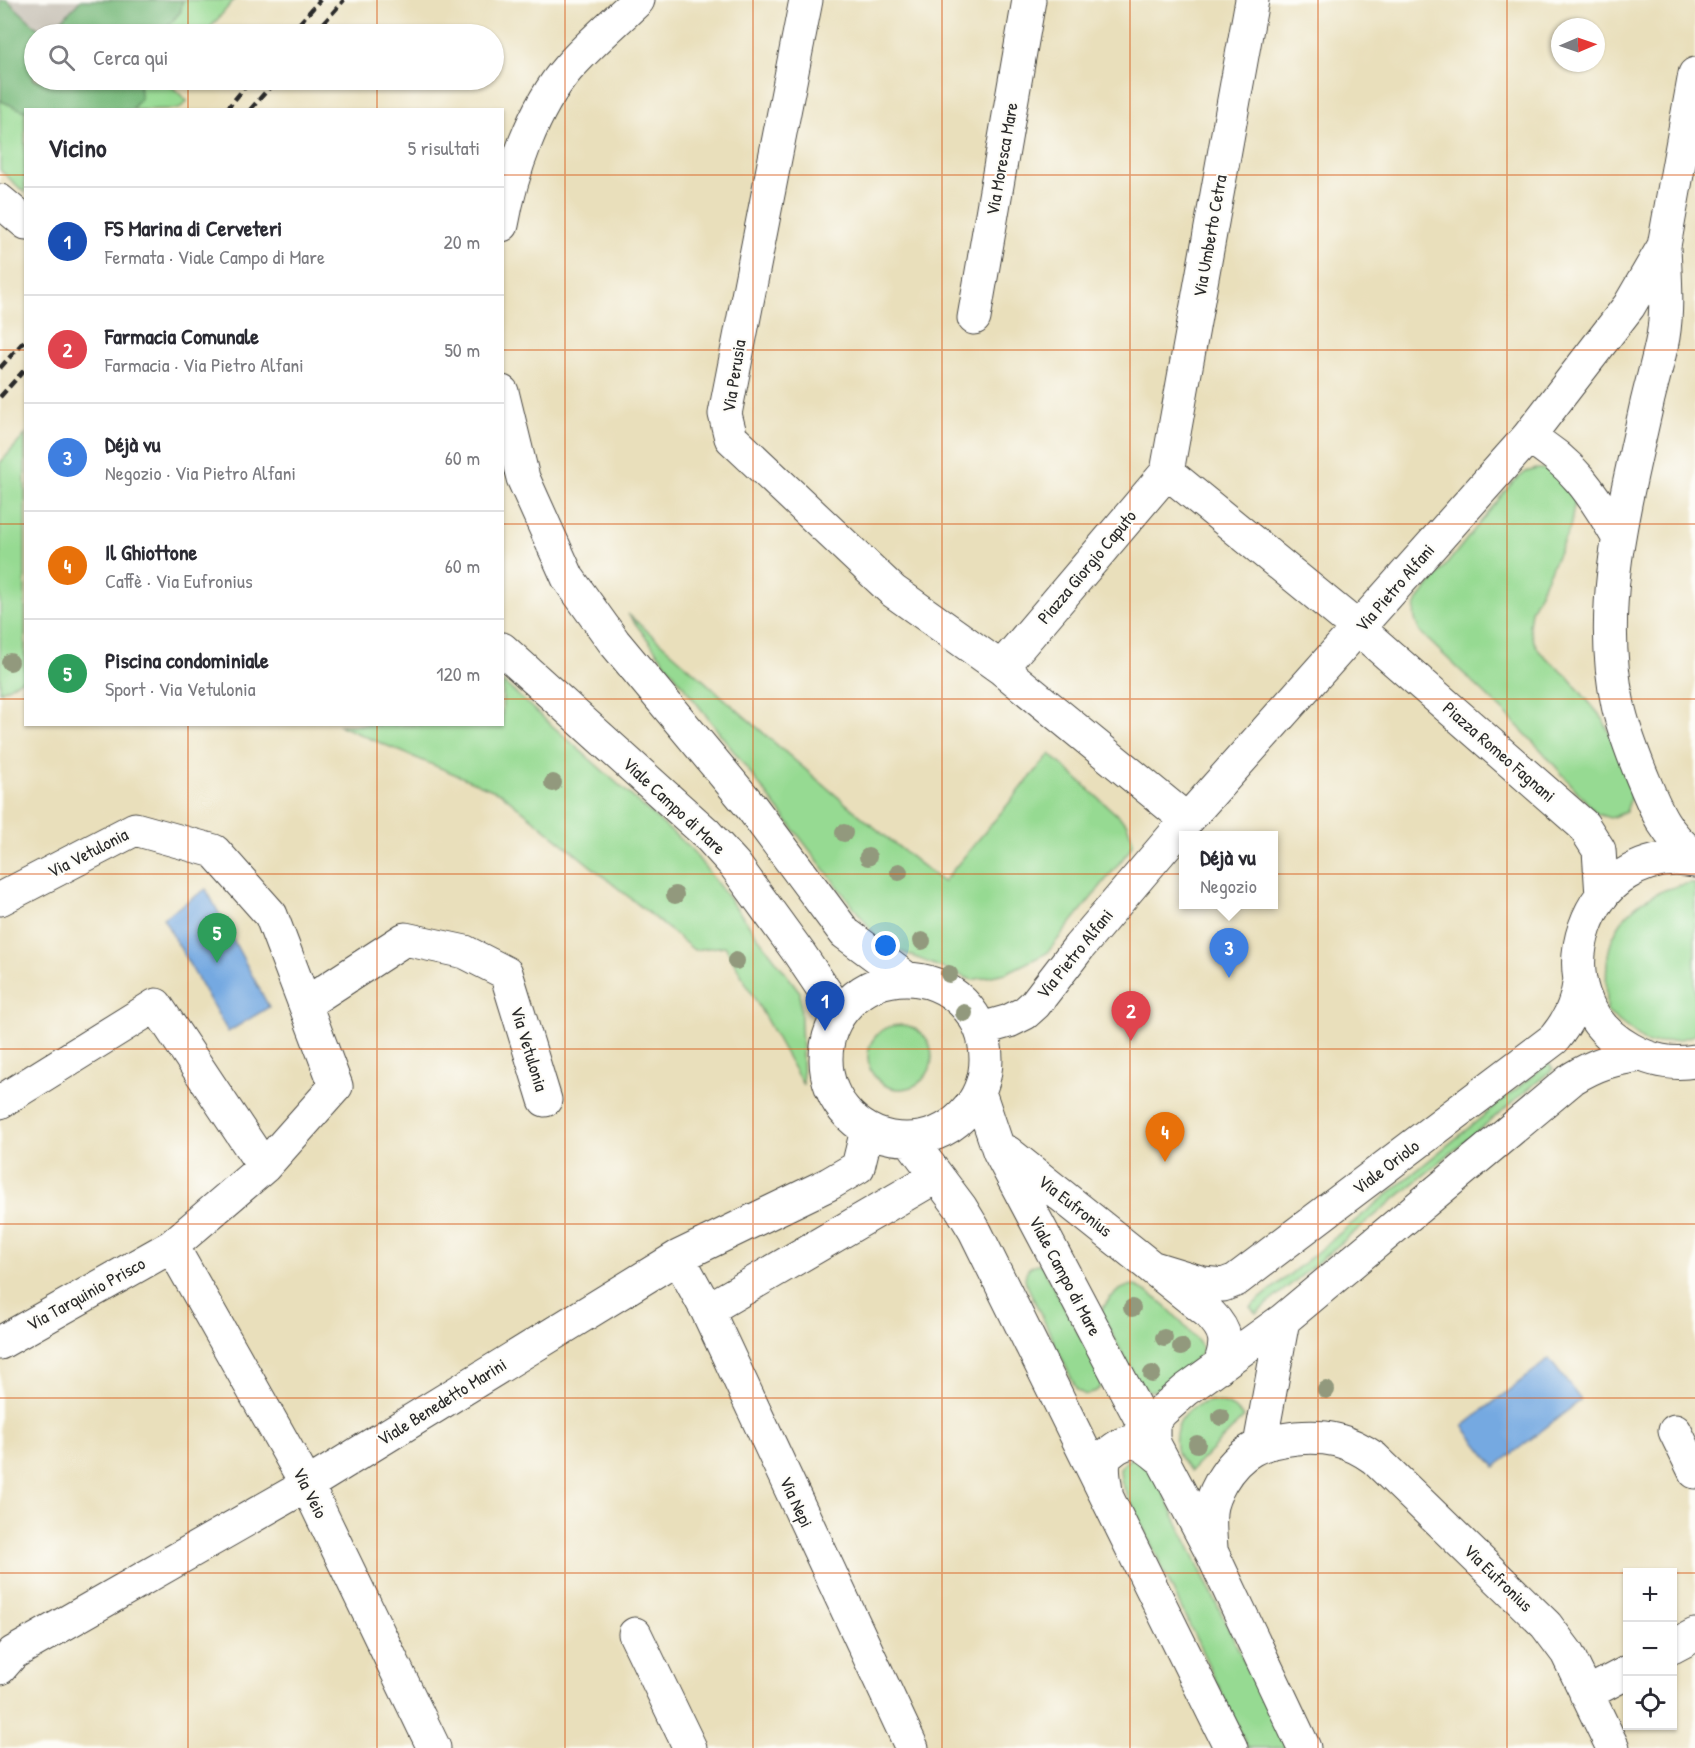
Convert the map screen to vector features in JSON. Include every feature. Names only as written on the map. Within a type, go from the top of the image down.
[{"type":"street","points":[[504,215],[508,195],[532,128],[548,97],[567,69],[638,0]]},
{"type":"street","name":"Via Perusia","points":[[806,0],[725,414],[731,438],[893,591],[1001,668]]},
{"type":"street","name":"Via Moresca Mare","points":[[974,318],[1029,0]]},
{"type":"street","name":"Via Umberto Cetra","points":[[1167,472],[1252,0]]},
{"type":"street","name":"Via Pietro Alfani","points":[[981,1029],[1009,1021],[1025,1013],[1035,1004],[1079,946],[1186,820],[1359,629],[1528,437],[1629,306],[1664,246],[1695,74]]},
{"type":"street","points":[[0,201],[24,221]]},
{"type":"street","points":[[1664,246],[1666,289],[1663,336],[1618,537],[1612,586],[1612,662],[1619,711],[1630,746],[1660,817],[1673,838],[1695,856]]},
{"type":"street","points":[[504,400],[523,478],[568,578],[614,642],[752,808],[845,933],[906,978]]},
{"type":"street","points":[[1528,437],[1548,448],[1564,461],[1598,502],[1618,537]]},
{"type":"street","points":[[1167,472],[1359,629]]},
{"type":"street","name":"Piazza Giorgio Caputo","points":[[1001,668],[1167,472]]},
{"type":"street","name":"Piazza Romeo Fagnani","points":[[1359,629],[1583,825],[1599,849],[1602,896]]},
{"type":"street","name":"Viale Campo di Mare","points":[[504,651],[706,833],[735,865],[799,953],[828,996],[838,1016]]},
{"type":"street","points":[[1001,668],[1186,820]]},
{"type":"street","name":"Via Vetulonia","points":[[0,899],[135,829],[214,851],[271,915],[336,1086],[264,1167],[172,1246]]},
{"type":"street","points":[[706,833],[794,864]]},
{"type":"street","points":[[1695,861],[1686,859],[1659,861],[1634,869],[1607,889],[1587,920],[1579,950],[1579,984],[1593,1016],[1604,1032],[1641,1055],[1679,1064],[1695,1061]]},
{"type":"street","name":"Via Vetulonia","points":[[305,1004],[405,939],[465,952],[506,973],[545,1100]]},
{"type":"street","points":[[906,978],[929,982],[950,992],[968,1008],[981,1029],[986,1050],[985,1071],[979,1092],[968,1111],[951,1126],[932,1136],[910,1140],[888,1138],[867,1130],[847,1114],[832,1092],[826,1066],[827,1040],[838,1016],[856,996],[879,983],[906,978]]},
{"type":"street","name":"Viale Oriolo","points":[[1154,1268],[1203,1283],[1223,1285],[1236,1280],[1554,1039],[1570,1016],[1579,984]]},
{"type":"street","points":[[0,1102],[156,1005],[264,1167]]},
{"type":"street","points":[[1159,1457],[1153,1439],[1153,1422],[1186,1390],[1283,1320],[1574,1078],[1592,1066],[1608,1060],[1641,1055]]},
{"type":"street","name":"Viale Campo di Mare","points":[[979,1092],[996,1143],[1159,1457],[1212,1553],[1304,1748]]},
{"type":"street","name":"Viale Benedetto Marini","points":[[4,1656],[307,1485],[678,1257],[829,1184],[858,1167],[867,1130]]},
{"type":"street","name":"Viale Campo di Mare","points":[[910,1140],[961,1208],[975,1231],[1231,1748]]},
{"type":"street","name":"Via Eufronius","points":[[996,1143],[1209,1313],[1221,1326],[1226,1343],[1219,1367]]},
{"type":"street","points":[[706,1310],[937,1176]]},
{"type":"street","name":"Via Tarquinio Prisco","points":[[0,1342],[172,1246]]},
{"type":"street","name":"Via Veio","points":[[172,1246],[307,1485],[434,1748]]},
{"type":"street","name":"Via Nepi","points":[[678,1257],[706,1310],[912,1748]]},
{"type":"street","points":[[1212,1553],[1210,1510],[1214,1494],[1237,1459],[1260,1445],[1283,1320]]},
{"type":"street","points":[[1675,1431],[1695,1472]]},
{"type":"street","name":"Via Eufronius","points":[[1260,1445],[1276,1440],[1306,1437],[1344,1440],[1374,1458],[1546,1625],[1566,1653],[1613,1748]]},
{"type":"street","name":"Viale Campo di Mare","points":[[1106,1492],[1104,1459],[1120,1445],[1129,1441],[1138,1442],[1159,1457]]},
{"type":"street","points":[[636,1634],[690,1748]]},
{"type":"street","points":[[1677,1644],[1695,1635]]},
{"type":"street","points":[[1586,1694],[1623,1675]]},
{"type":"shaded area","points":[[7,0],[81,0],[58,24],[33,24]]},
{"type":"green space","points":[[0,0],[7,0],[33,24],[24,24],[24,90],[140,90],[141,98],[133,108],[24,108],[24,111],[1,101]]},
{"type":"green space","points":[[81,0],[182,0],[181,11],[170,24],[58,24]]},
{"type":"green space","points":[[182,0],[234,0],[214,24],[170,24],[181,11]]},
{"type":"green space","points":[[140,90],[175,90],[187,101],[180,108],[133,108],[141,98]]},
{"type":"green space","points":[[0,100],[24,111],[24,192],[0,170]]},
{"type":"green space","points":[[24,436],[24,679],[0,692],[0,463]]},
{"type":"green space","points":[[1546,469],[1556,473],[1574,495],[1574,506],[1570,528],[1531,611],[1529,626],[1540,652],[1567,676],[1603,719],[1621,759],[1632,794],[1626,812],[1610,818],[1597,814],[1542,751],[1420,632],[1415,620],[1414,612],[1418,600],[1511,484],[1526,472]]},
{"type":"green space","points":[[628,614],[823,784],[943,882],[1050,754],[1127,824],[1133,842],[1129,851],[1047,953],[1006,973],[972,980],[882,944]]},
{"type":"green space","points":[[504,683],[691,849],[800,992],[803,1085],[725,946],[694,950],[502,794],[340,726],[504,726]]},
{"type":"green space","points":[[1695,883],[1695,1035],[1648,1044],[1607,1012],[1606,977],[1611,943],[1624,919],[1642,901],[1665,890]]},
{"type":"green space","points":[[900,1025],[912,1027],[923,1034],[930,1045],[932,1057],[930,1069],[923,1080],[912,1087],[900,1089],[888,1087],[877,1080],[870,1069],[868,1057],[870,1045],[877,1034],[888,1027]]},
{"type":"green space","points":[[1548,1063],[1553,1069],[1256,1313],[1250,1307]]},
{"type":"green space","points":[[1041,1264],[1102,1377],[1101,1387],[1096,1391],[1085,1395],[1077,1390],[1026,1283],[1025,1275],[1028,1269],[1033,1265]]},
{"type":"green space","points":[[1133,1285],[1162,1303],[1201,1345],[1202,1351],[1199,1356],[1157,1390],[1149,1391],[1137,1382],[1101,1312],[1114,1294]]},
{"type":"green space","points":[[1211,1401],[1229,1405],[1244,1417],[1191,1471],[1177,1452],[1175,1440],[1178,1427],[1180,1421],[1192,1408]]},
{"type":"green space","points":[[1134,1458],[1145,1461],[1159,1484],[1286,1748],[1248,1748],[1121,1481],[1120,1468],[1128,1460]]},
{"type":"water","points":[[206,889],[269,1007],[228,1032],[163,918]]},
{"type":"water","points":[[1549,1359],[1581,1400],[1495,1467],[1463,1426]]},
{"type":"railway","points":[[299,24],[320,0]]},
{"type":"railway","points":[[323,24],[344,0]]},
{"type":"railway","points":[[228,108],[243,90]]},
{"type":"railway","points":[[252,108],[267,90]]},
{"type":"railway","points":[[0,368],[24,341]]},
{"type":"railway","points":[[0,397],[24,370]]},
{"type":"place","name":"Piscina condominiale","points":[[217,963]]},
{"type":"place","name":"Déjà vu","points":[[1229,978]]},
{"type":"place","name":"FS Marina di Cerveteri","points":[[825,1031]]},
{"type":"place","name":"Farmacia Comunale","points":[[1131,1041]]},
{"type":"place","name":"Il Ghiottone","points":[[1165,1162]]}]
